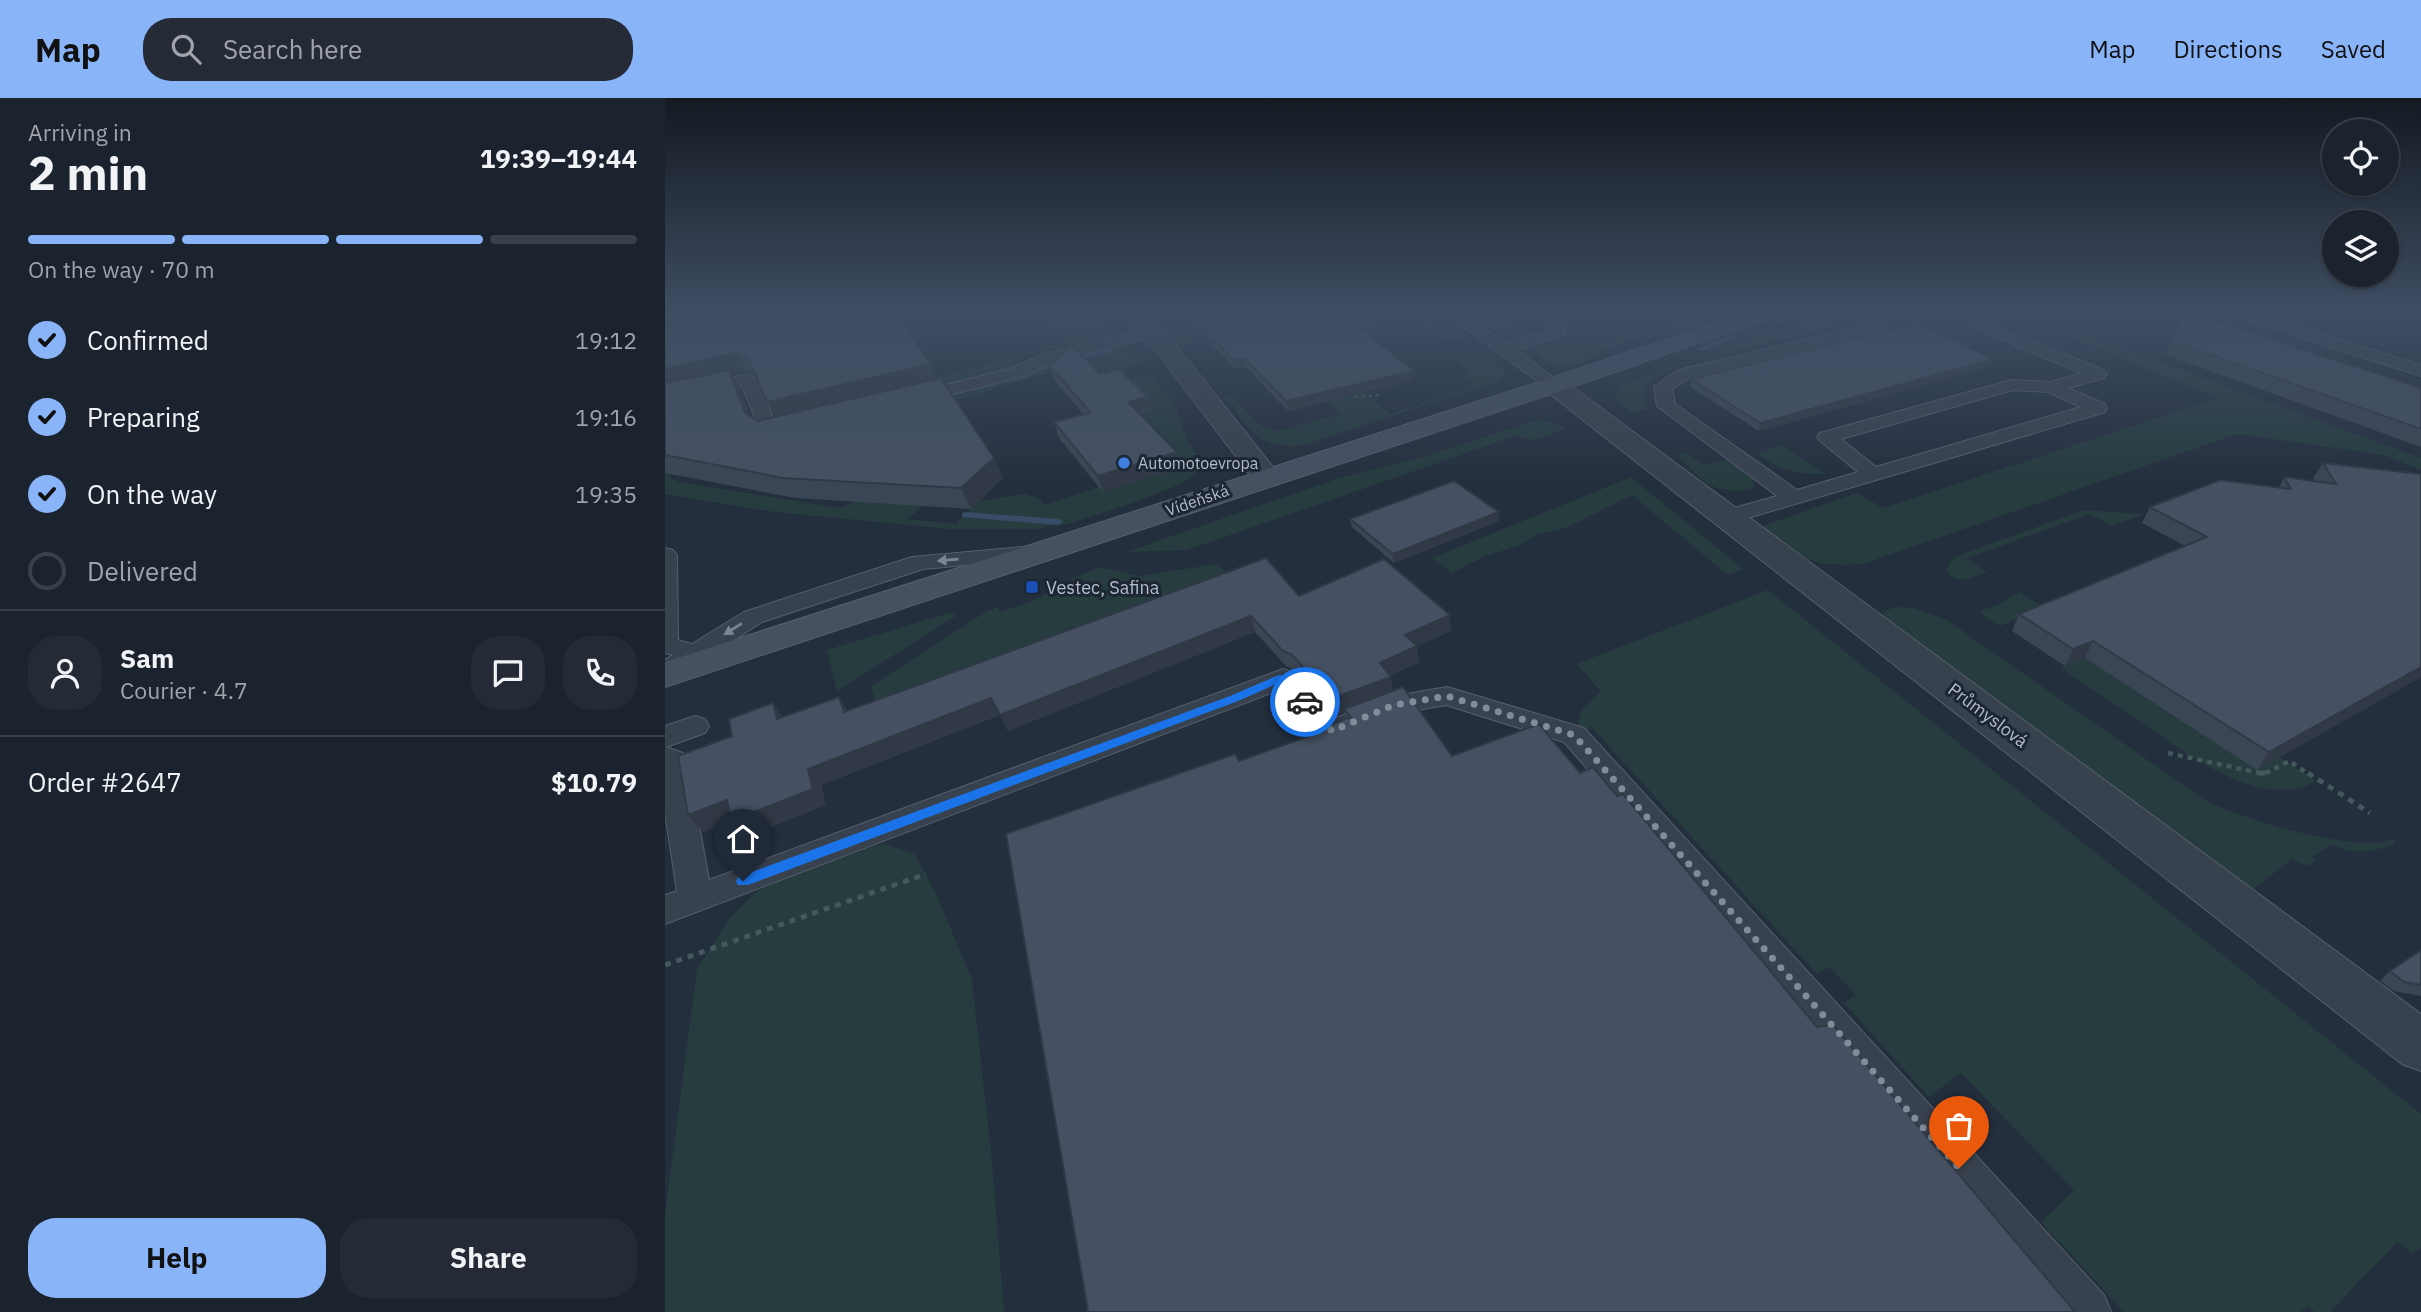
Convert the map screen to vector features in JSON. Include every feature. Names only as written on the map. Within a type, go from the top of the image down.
[{"type":"main road","name":"Vídeňská","points":[[665,673],[1602,369]]},
{"type":"street","points":[[1181,369],[1266,477]]},
{"type":"street","name":"Průmyslová","points":[[1554,385],[2421,1046]]},
{"type":"lane","points":[[901,401],[1026,369]]},
{"type":"lane","points":[[1532,369],[1554,385]]},
{"type":"lane","points":[[1706,369],[1684,374],[1663,387],[1666,406],[1794,498]]},
{"type":"lane","points":[[2051,387],[2098,374],[2085,369]]},
{"type":"lane","points":[[665,398],[748,379],[769,432],[809,423]]},
{"type":"lane","points":[[1728,517],[2098,408],[2051,387],[2012,384],[1827,437],[1872,474]]},
{"type":"lane","points":[[665,673],[753,617],[921,562],[1040,552]]},
{"type":"lane","points":[[665,555],[665,645],[695,653]]},
{"type":"lane","points":[[665,757],[672,760],[673,912],[1234,699],[1283,677],[1332,731],[1394,705],[1447,696],[1574,735],[2087,1312]]},
{"type":"lane","points":[[665,737],[695,726]]},
{"type":"path","points":[[1344,388],[1354,397],[1381,395]]},
{"type":"path","points":[[2168,753],[2264,774],[2289,761],[2370,813]]},
{"type":"path","points":[[665,965],[926,874]]},
{"type":"green space","points":[[969,369],[1007,369],[953,385],[894,387]]},
{"type":"green space","points":[[1044,369],[1062,369],[969,396],[675,471],[669,478],[683,483],[841,508],[861,497],[927,503],[907,519],[956,524],[979,501],[1025,494],[1039,498],[1044,505],[1099,487],[1103,492],[1181,468],[1132,418],[1152,412],[1125,380],[1151,376],[1175,404],[1188,442],[1201,460],[1199,467],[1180,484],[1143,499],[1059,526],[1047,528],[1083,515],[1037,529],[950,529],[775,512],[665,494],[665,464]]},
{"type":"green space","points":[[1083,369],[1121,369],[1091,377]]},
{"type":"green space","points":[[1293,369],[1346,369],[1344,376],[1390,414],[1475,385],[1462,376],[1468,372],[1467,369],[1503,369],[1506,372],[1500,381],[1300,446],[1273,444],[1255,434],[1224,396],[1230,394],[1260,425],[1277,431],[1341,414]]},
{"type":"green space","points":[[1672,369],[1656,377],[1646,387],[1645,399],[1649,408],[1631,413],[1616,398],[1618,387]]},
{"type":"green space","points":[[2147,369],[2178,369],[2421,458],[2421,470],[2383,455],[2237,434],[1863,564],[1831,564],[1807,559],[1760,529],[1857,493],[1883,508],[2218,398]]},
{"type":"green space","points":[[1534,421],[1546,421],[1567,428],[1534,440],[1515,436],[1187,550],[1126,552],[1339,478],[1423,457]]},
{"type":"green space","points":[[1782,445],[1826,474],[1790,470],[1772,464],[1757,453]]},
{"type":"green space","points":[[1685,453],[1703,465],[1727,460],[1753,479],[1755,487],[1735,491],[1712,486],[1676,455]]},
{"type":"green space","points":[[1631,477],[1743,569],[1728,575],[1632,495],[1568,527],[1537,535],[1520,545],[1483,557],[1452,573],[1432,558]]},
{"type":"green space","points":[[2084,510],[2144,514],[2113,526],[2090,514],[1967,558],[1987,572],[1971,578],[1956,579],[1947,572],[1950,562],[1961,554]]},
{"type":"green space","points":[[1217,564],[1227,573],[876,703],[871,686],[987,611],[997,607],[1000,612],[1036,600],[1058,585],[1099,567],[1140,576]]},
{"type":"green space","points":[[1768,590],[2421,1114],[2421,1248],[2412,1253],[2397,1242],[2330,1312],[2315,1312],[2307,1306],[2300,1312],[2124,1312],[2041,1222],[2074,1190],[1961,1073],[1929,1097],[1844,1003],[1856,995],[1829,967],[1817,974],[1593,729],[1582,732],[1577,727],[1581,711],[1601,691],[1576,664]]},
{"type":"green space","points":[[2019,592],[2043,607],[2000,626],[1980,611],[1998,605]]},
{"type":"green space","points":[[1896,607],[1913,608],[1945,619],[2208,802],[2274,826],[2328,839],[2377,842],[2394,839],[2395,843],[2364,851],[2348,850],[2333,844],[2312,857],[2317,861],[2306,866],[2292,859],[2251,891],[1881,618],[1885,611]]},
{"type":"green space","points":[[952,612],[956,616],[837,691],[827,650]]},
{"type":"green space","points":[[2085,658],[2278,756],[2316,781],[2295,789],[2272,789],[2249,785],[2203,764],[2060,668]]},
{"type":"green space","points":[[883,844],[914,853],[936,893],[972,980],[992,1161],[1004,1312],[665,1312],[665,1215],[697,969],[729,919],[760,889],[837,854]]},
{"type":"building","points":[[753,369],[911,369],[767,402]]},
{"type":"building","points":[[1052,369],[1095,369],[1100,374],[1119,369],[1148,397],[1128,402],[1177,452],[1098,476],[1054,422],[1091,413]]},
{"type":"building","points":[[1254,369],[1411,369],[1414,371],[1286,401]]},
{"type":"building","points":[[1733,369],[1959,369],[1760,423],[1691,379]]},
{"type":"building","points":[[2250,369],[2361,369],[2421,388],[2421,429]]},
{"type":"building","points":[[729,370],[745,413],[758,421],[941,378],[994,458],[961,488],[783,478],[665,455],[665,383]]},
{"type":"building","points":[[2323,463],[2421,474],[2421,667],[2269,752],[2093,641],[2073,649],[2019,614],[2207,537],[2150,507],[2220,480],[2291,489],[2284,477],[2336,484]]},
{"type":"building","points":[[1454,481],[1499,512],[1393,554],[1350,519]]},
{"type":"building","points":[[1266,558],[1299,596],[1384,559],[1450,615],[1405,635],[1417,646],[1380,663],[1391,677],[1333,698],[1291,654],[1283,651],[1251,616],[1000,715],[991,698],[808,769],[813,789],[731,821],[727,800],[688,815],[678,756],[732,736],[729,719],[773,703],[777,719],[839,697],[844,712]]},
{"type":"building","points":[[1403,687],[1452,756],[1539,724],[1580,773],[1593,767],[1617,796],[1623,794],[1817,1027],[1833,1025],[2075,1312],[1086,1312],[1088,1311],[1006,834],[1235,754],[1239,761],[1318,733],[1316,729],[1351,717],[1344,709]]},
{"type":"building","points":[[2421,950],[2421,985],[2404,982],[2390,971]]},
{"type":"waterway","points":[[1030,370],[1035,369]]},
{"type":"waterway","points":[[966,515],[1058,522]]},
{"type":"way so far","points":[[1305,702],[1332,731],[1394,705],[1447,696],[1574,735],[1959,1168]]},
{"type":"place","name":"Automotoevropa","points":[[1124,463]]},
{"type":"place","name":"Vestec, Safina","points":[[1032,587]]},
{"type":"route","points":[[743,881],[1234,699],[1283,677],[1305,702]]}]
